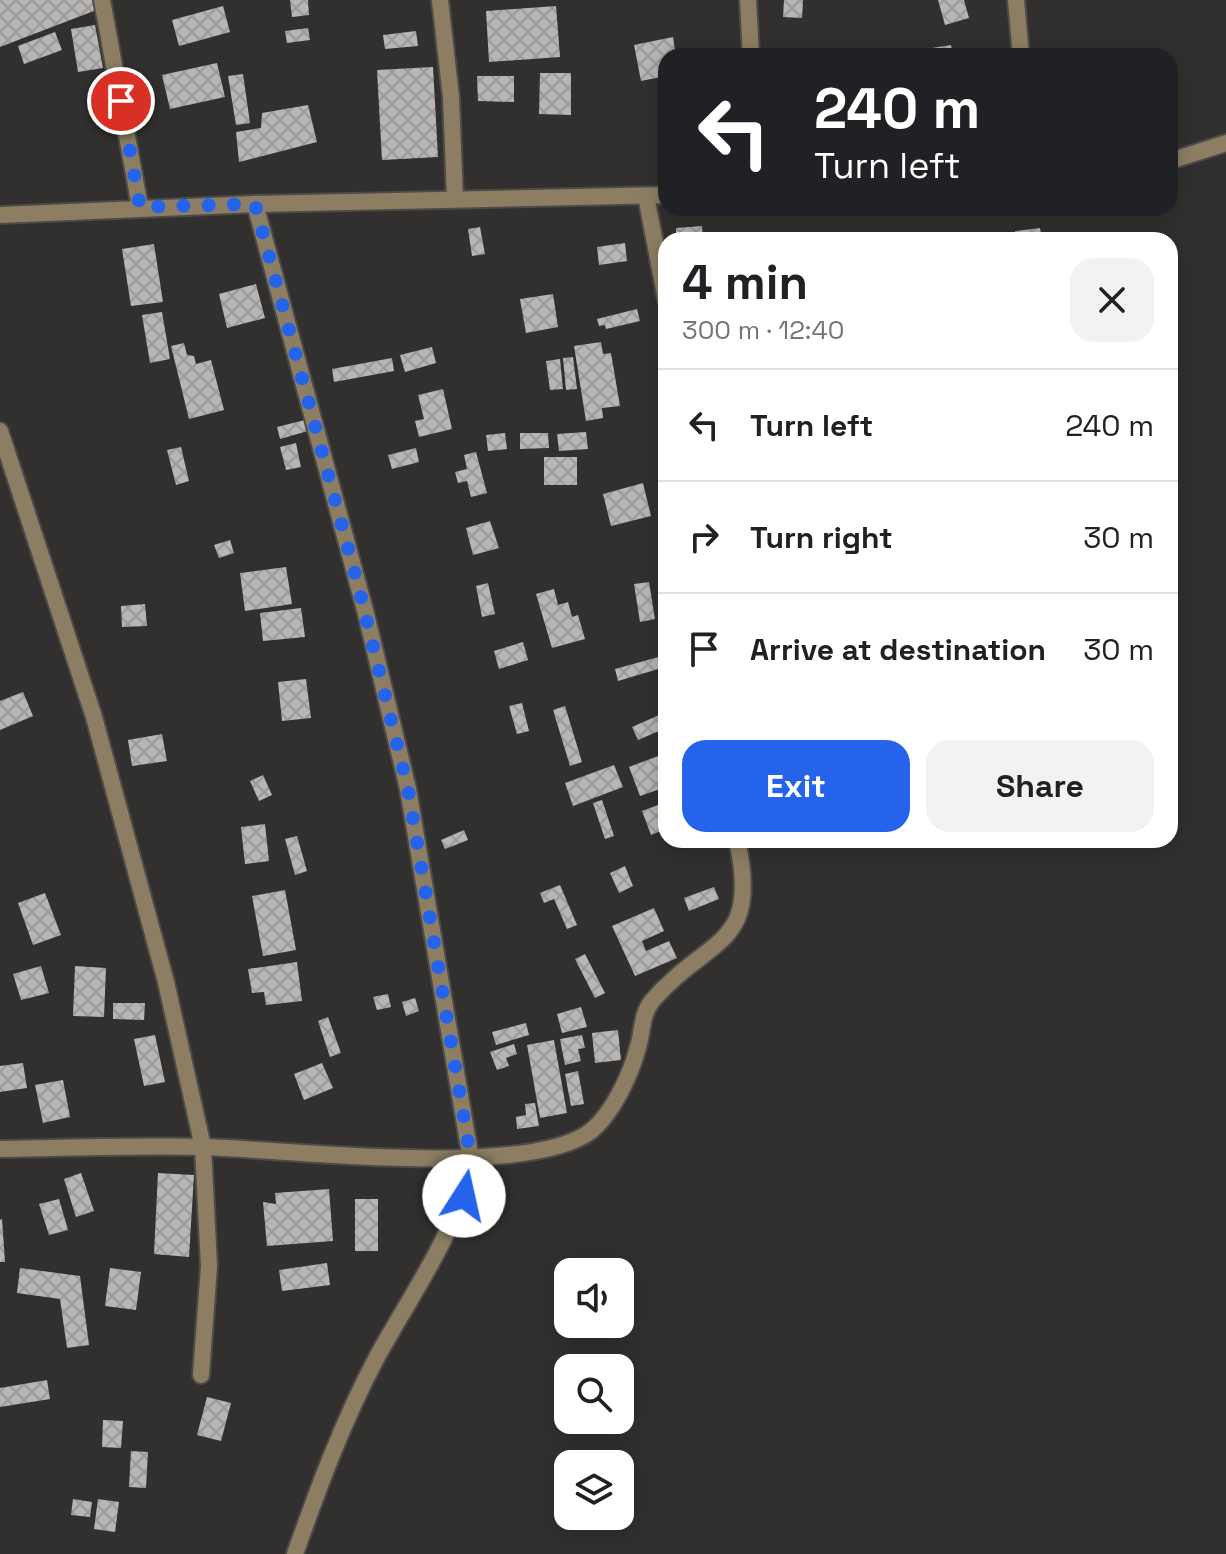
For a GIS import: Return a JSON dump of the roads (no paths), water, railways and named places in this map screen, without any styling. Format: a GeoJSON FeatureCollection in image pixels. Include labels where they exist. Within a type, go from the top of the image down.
{"type":"FeatureCollection","features":[{"type":"Feature","properties":{"kind":"street"},"geometry":{"type":"LineString","coordinates":[[102,0],[140,207]]}},
{"type":"Feature","properties":{"kind":"street"},"geometry":{"type":"LineString","coordinates":[[440,0],[447,50],[455,199]]}},
{"type":"Feature","properties":{"kind":"street"},"geometry":{"type":"LineString","coordinates":[[748,0],[751,48]]}},
{"type":"Feature","properties":{"kind":"street"},"geometry":{"type":"LineString","coordinates":[[1016,0],[1020,48]]}},
{"type":"Feature","properties":{"kind":"street"},"geometry":{"type":"LineString","coordinates":[[1178,158],[1226,143]]}},
{"type":"Feature","properties":{"kind":"street"},"geometry":{"type":"LineString","coordinates":[[0,215],[140,207],[658,195]]}},
{"type":"Feature","properties":{"kind":"street"},"geometry":{"type":"LineString","coordinates":[[646,196],[658,258]]}},
{"type":"Feature","properties":{"kind":"street"},"geometry":{"type":"LineString","coordinates":[[255,204],[354,570],[408,789],[471,1160],[464,1196],[451,1231],[344,1421],[295,1554]]}},
{"type":"Feature","properties":{"kind":"street"},"geometry":{"type":"LineString","coordinates":[[0,431],[94,717],[166,982],[203,1147],[209,1266],[201,1375]]}},
{"type":"Feature","properties":{"kind":"street"},"geometry":{"type":"LineString","coordinates":[[0,1149],[203,1147],[471,1160],[566,1143],[597,1125],[628,1072],[651,1003],[720,943],[742,912],[744,871],[739,848]]}}]}
